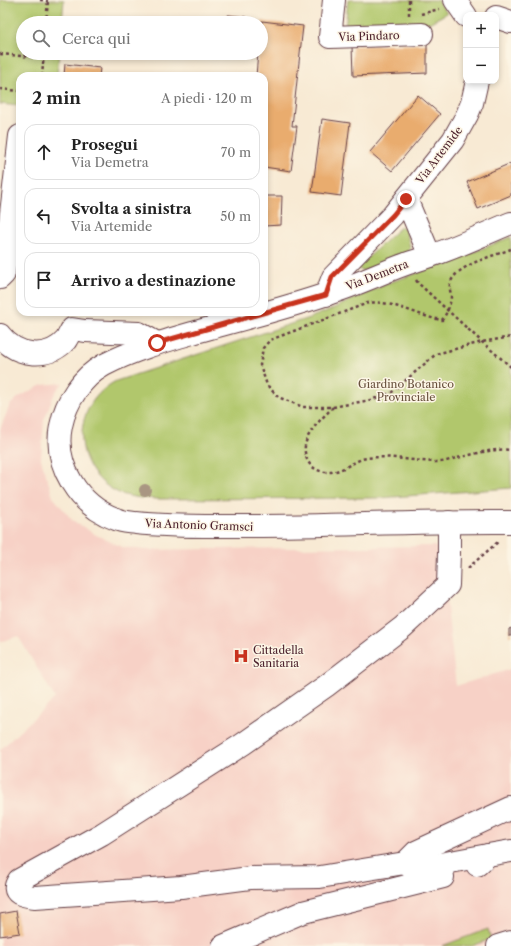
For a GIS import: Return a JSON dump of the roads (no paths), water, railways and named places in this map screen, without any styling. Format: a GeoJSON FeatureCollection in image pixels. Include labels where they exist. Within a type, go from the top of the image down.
{"type":"FeatureCollection","features":[{"type":"Feature","properties":{"kind":"street","name":"Via Pindaro"},"geometry":{"type":"LineString","coordinates":[[334,0],[330,37],[415,25]]}},
{"type":"Feature","properties":{"kind":"street"},"geometry":{"type":"LineString","coordinates":[[455,0],[463,12]]}},
{"type":"Feature","properties":{"kind":"street"},"geometry":{"type":"LineString","coordinates":[[499,18],[511,22]]}},
{"type":"Feature","properties":{"kind":"street","name":"Via Artemide"},"geometry":{"type":"LineString","coordinates":[[326,295],[332,277],[393,215],[461,128],[472,102],[476,84]]}},
{"type":"Feature","properties":{"kind":"street"},"geometry":{"type":"LineString","coordinates":[[2,276],[16,167]]}},
{"type":"Feature","properties":{"kind":"street"},"geometry":{"type":"LineString","coordinates":[[406,199],[430,256]]}},
{"type":"Feature","properties":{"kind":"street","name":"Via Demetra"},"geometry":{"type":"LineString","coordinates":[[268,311],[326,295],[430,256],[511,223]]}},
{"type":"Feature","properties":{"kind":"street","name":"Via Demetra"},"geometry":{"type":"LineString","coordinates":[[157,343],[252,316]]}},
{"type":"Feature","properties":{"kind":"street"},"geometry":{"type":"LineString","coordinates":[[0,335],[7,343],[19,350],[31,354],[48,351],[58,346],[66,339],[72,328],[85,331],[139,333],[157,343]]}},
{"type":"Feature","properties":{"kind":"street","name":"Via Antonio Gramsci"},"geometry":{"type":"LineString","coordinates":[[157,343],[104,365],[90,374],[80,385],[65,411],[60,439],[61,451],[68,477],[86,501],[101,512],[118,520],[156,525],[261,526],[449,522],[506,531]]}},
{"type":"Feature","properties":{"kind":"street"},"geometry":{"type":"LineString","coordinates":[[8,892],[19,880],[102,834],[243,744],[319,691],[403,627],[448,585],[450,553],[449,522]]}},
{"type":"Feature","properties":{"kind":"street"},"geometry":{"type":"LineString","coordinates":[[8,892],[23,896],[35,897],[180,887],[250,878],[320,877],[405,863],[416,852],[511,808]]}},
{"type":"Feature","properties":{"kind":"street"},"geometry":{"type":"LineString","coordinates":[[405,863],[413,869],[511,851]]}},
{"type":"Feature","properties":{"kind":"street"},"geometry":{"type":"LineString","coordinates":[[223,946],[303,912],[464,872],[478,864],[488,855]]}},
{"type":"Feature","properties":{"kind":"street"},"geometry":{"type":"LineString","coordinates":[[498,946],[511,942]]}},
{"type":"Feature","properties":{"kind":"place","name":"Cittadella Sanitaria"},"geometry":{"type":"Point","coordinates":[241,656]}},
{"type":"Feature","properties":{"kind":"park label","name":"Giardino Botanico Provinciale"},"geometry":{"type":"Point","coordinates":[406,390]}}]}
